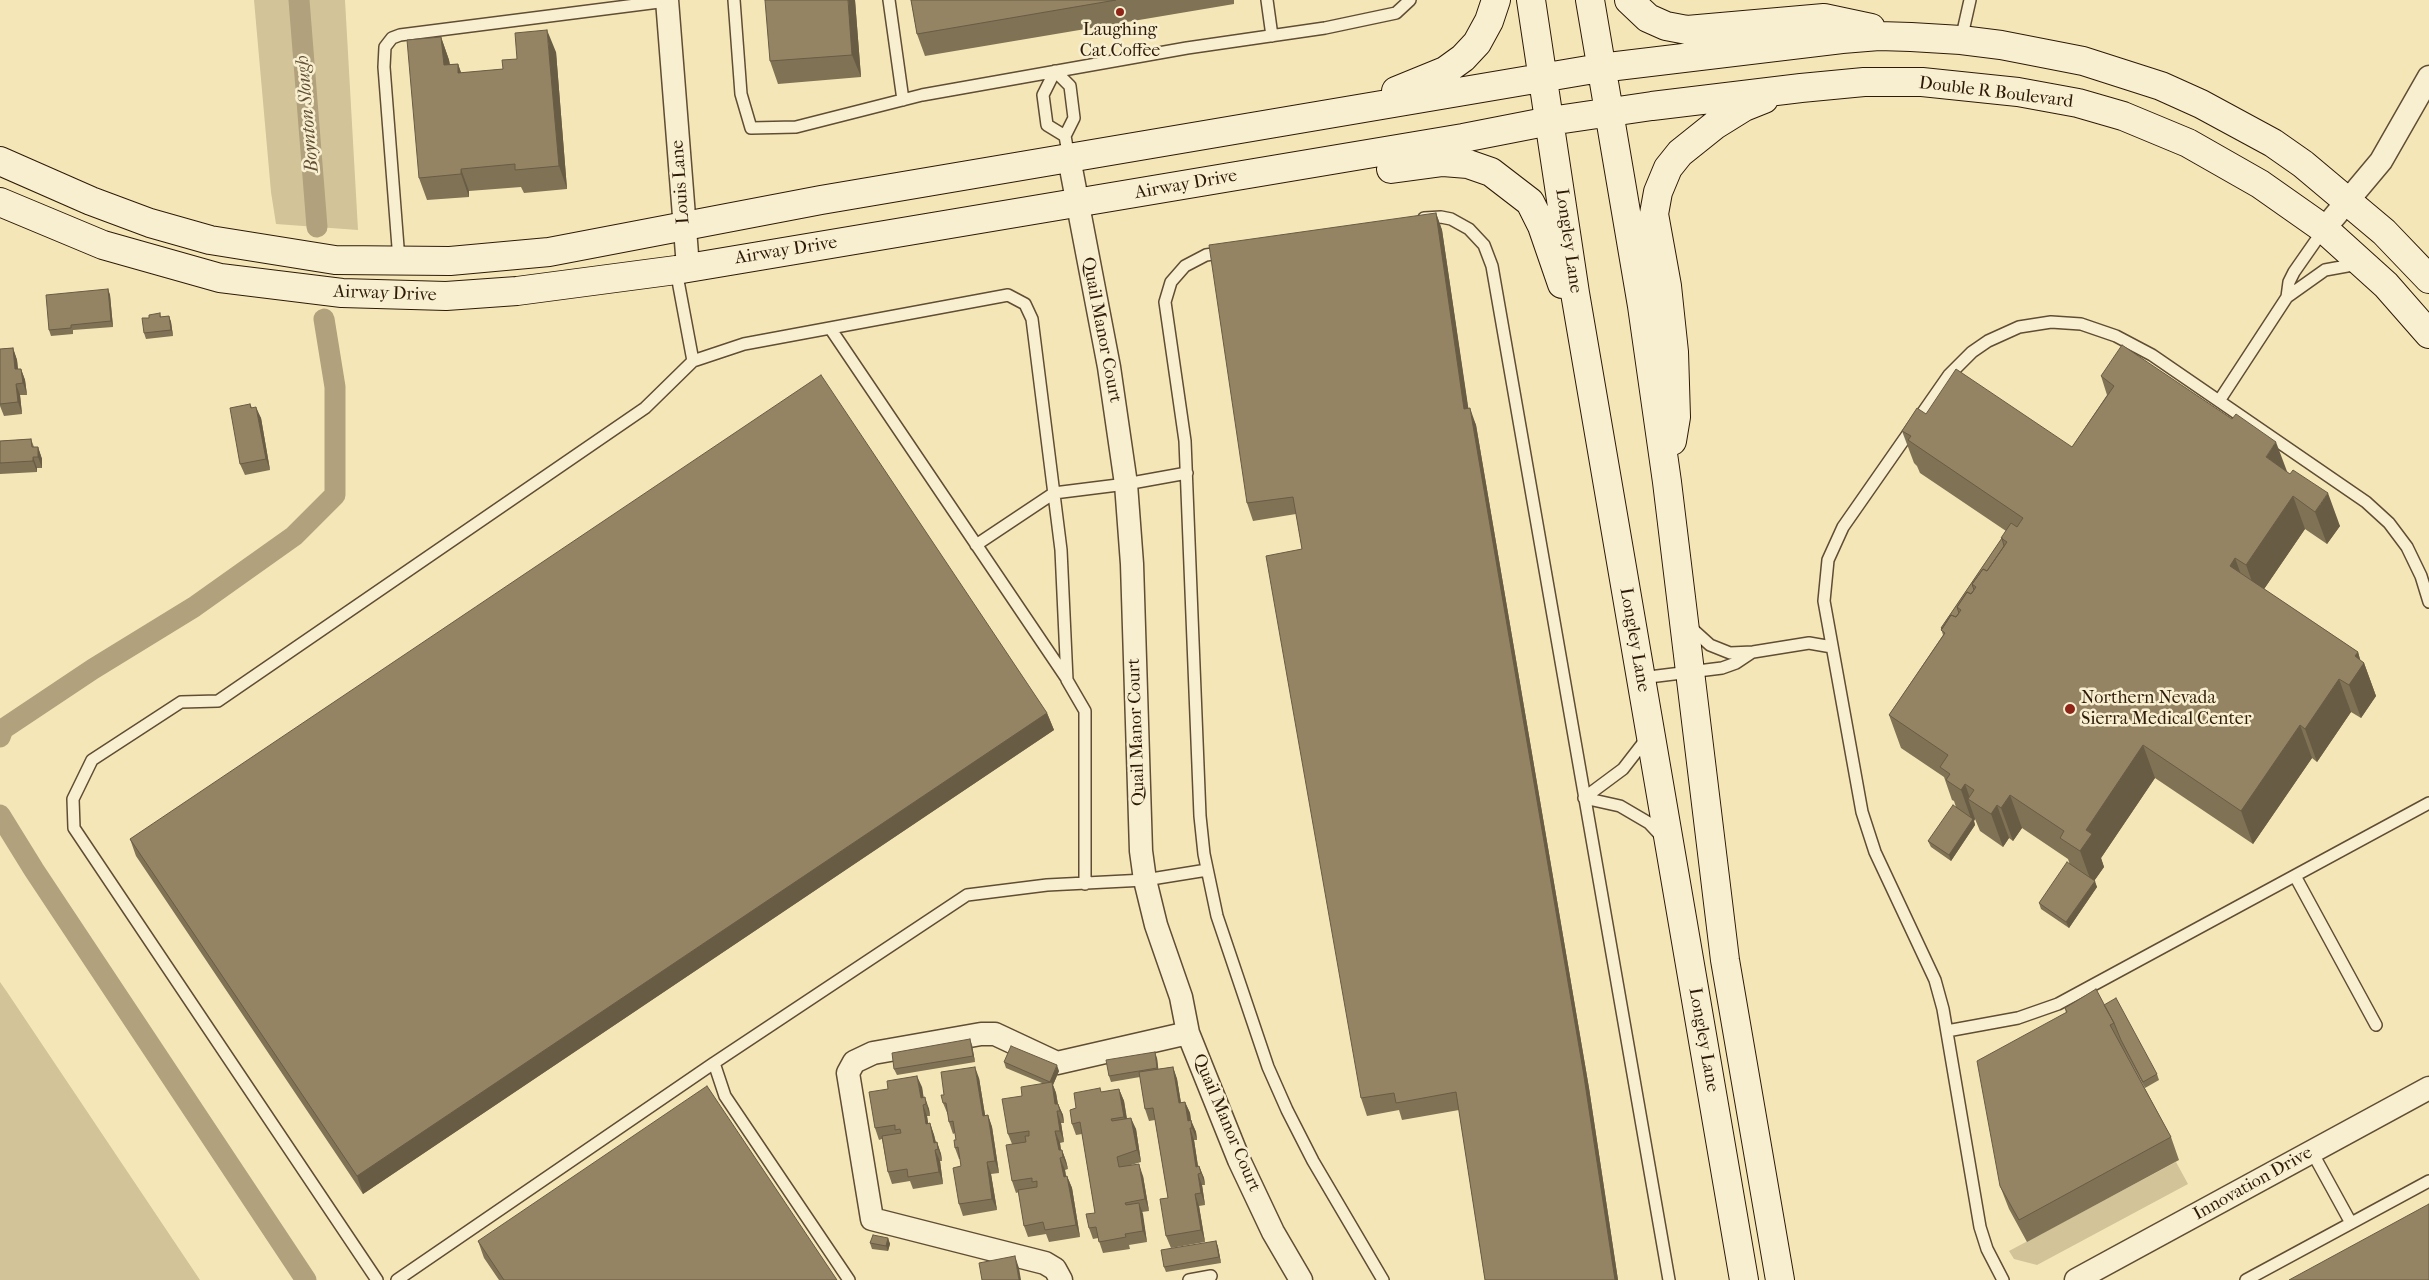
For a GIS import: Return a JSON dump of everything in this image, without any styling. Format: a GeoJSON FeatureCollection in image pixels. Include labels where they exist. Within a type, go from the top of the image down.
{"type":"FeatureCollection","features":[{"type":"Feature","properties":{"kind":"main road"},"geometry":{"type":"LineString","coordinates":[[1315,116],[1412,86],[1445,71],[1463,58],[1477,43],[1489,21],[1496,0]]}},
{"type":"Feature","properties":{"kind":"main road","name":"Longley Lane"},"geometry":{"type":"LineString","coordinates":[[1531,0],[1576,293],[1744,1280]]}},
{"type":"Feature","properties":{"kind":"main road","name":"Longley Lane"},"geometry":{"type":"LineString","coordinates":[[1590,0],[1600,68],[1642,306],[1667,482],[1725,960],[1780,1280]]}},
{"type":"Feature","properties":{"kind":"main road"},"geometry":{"type":"LineString","coordinates":[[1628,0],[1648,18],[1666,26],[1687,30],[1824,18],[1911,37]]}},
{"type":"Feature","properties":{"kind":"main road"},"geometry":{"type":"LineString","coordinates":[[1600,68],[1878,36],[1961,40],[2044,52],[2083,61],[2161,86],[2201,104],[2273,143],[2304,164],[2348,200],[2384,232],[2429,279]]}},
{"type":"Feature","properties":{"kind":"main road","name":"Airway Drive"},"geometry":{"type":"LineString","coordinates":[[0,162],[91,201],[150,223],[210,240],[335,260],[450,261],[549,252],[822,200],[1067,147],[1315,116],[1600,68]]}},
{"type":"Feature","properties":{"kind":"main road","name":"Double R Boulevard"},"geometry":{"type":"LineString","coordinates":[[1579,117],[1801,88],[1864,82],[1922,82],[2018,92],[2078,103],[2123,116],[2188,143],[2260,184],[2324,229],[2364,264],[2429,334]]}},
{"type":"Feature","properties":{"kind":"main road"},"geometry":{"type":"LineString","coordinates":[[1667,482],[1676,417],[1674,352],[1666,286],[1654,214],[1658,192],[1668,168],[1680,153],[1715,125],[1762,99],[1801,88]]}},
{"type":"Feature","properties":{"kind":"main road","name":"Airway Drive"},"geometry":{"type":"LineString","coordinates":[[1,204],[103,245],[220,278],[285,288],[342,293],[446,296],[526,290],[682,268],[1579,117]]}},
{"type":"Feature","properties":{"kind":"main road"},"geometry":{"type":"LineString","coordinates":[[1177,186],[1198,192],[1246,194],[1417,164],[1443,162],[1468,164],[1491,172],[1530,202],[1542,226],[1590,368]]}},
{"type":"Feature","properties":{"kind":"main road"},"geometry":{"type":"LineString","coordinates":[[1,204],[19,194],[32,196],[84,218],[146,239],[210,240]]}},
{"type":"Feature","properties":{"kind":"street","name":"Louis Lane"},"geometry":{"type":"LineString","coordinates":[[667,1],[684,226],[682,268]]}},
{"type":"Feature","properties":{"kind":"street"},"geometry":{"type":"LineString","coordinates":[[2324,229],[2381,161],[2429,77]]}},
{"type":"Feature","properties":{"kind":"street","name":"Quail Manor Court"},"geometry":{"type":"LineString","coordinates":[[1067,147],[1076,203],[1109,367],[1126,484],[1132,564],[1141,851],[1145,880],[1156,926],[1181,997],[1188,1033],[1239,1160],[1273,1232],[1301,1280]]}},
{"type":"Feature","properties":{"kind":"street"},"geometry":{"type":"LineString","coordinates":[[1061,1280],[1055,1270],[1045,1263],[872,1219],[848,1073],[854,1062],[873,1052],[981,1034],[995,1034],[1057,1063],[1188,1033]]}},
{"type":"Feature","properties":{"kind":"street","name":"Innovation Drive"},"geometry":{"type":"LineString","coordinates":[[2076,1280],[2429,1088]]}},
{"type":"Feature","properties":{"kind":"lane"},"geometry":{"type":"LineString","coordinates":[[734,0],[741,94],[751,128],[796,127],[903,100],[1055,71],[1325,28],[1396,12],[1410,0]]}},
{"type":"Feature","properties":{"kind":"lane"},"geometry":{"type":"LineString","coordinates":[[889,0],[903,100]]}},
{"type":"Feature","properties":{"kind":"lane"},"geometry":{"type":"LineString","coordinates":[[1267,0],[1272,36]]}},
{"type":"Feature","properties":{"kind":"lane"},"geometry":{"type":"LineString","coordinates":[[1961,40],[1970,0]]}},
{"type":"Feature","properties":{"kind":"lane"},"geometry":{"type":"LineString","coordinates":[[399,262],[384,67],[384,47],[392,38],[400,35],[667,1]]}},
{"type":"Feature","properties":{"kind":"lane"},"geometry":{"type":"LineString","coordinates":[[1055,71],[1070,86],[1074,118],[1067,147]]}},
{"type":"Feature","properties":{"kind":"lane"},"geometry":{"type":"LineString","coordinates":[[1055,71],[1043,95],[1047,125],[1067,147]]}},
{"type":"Feature","properties":{"kind":"lane"},"geometry":{"type":"LineString","coordinates":[[1411,220],[1441,217],[1461,223],[1478,236],[1489,255],[1668,1280]]}},
{"type":"Feature","properties":{"kind":"lane"},"geometry":{"type":"LineString","coordinates":[[2287,297],[2289,282],[2294,272],[2324,229]]}},
{"type":"Feature","properties":{"kind":"lane"},"geometry":{"type":"LineString","coordinates":[[1235,250],[1194,260],[1176,274],[1167,292],[1165,312],[1183,420],[1187,473],[1200,816],[1207,870],[1217,916],[1268,1067],[1279,1093],[1313,1161],[1383,1280]]}},
{"type":"Feature","properties":{"kind":"lane"},"geometry":{"type":"LineString","coordinates":[[2219,401],[2287,297],[2315,275],[2325,270],[2350,264],[2364,264]]}},
{"type":"Feature","properties":{"kind":"lane"},"geometry":{"type":"LineString","coordinates":[[682,268],[693,360]]}},
{"type":"Feature","properties":{"kind":"lane"},"geometry":{"type":"LineString","coordinates":[[377,1280],[74,828],[72,799],[92,760],[181,702],[218,701],[645,408],[693,360],[744,344],[1008,295],[1025,304],[1032,319],[1061,550],[1067,680]]}},
{"type":"Feature","properties":{"kind":"lane"},"geometry":{"type":"LineString","coordinates":[[2003,1280],[1987,1249],[1980,1227],[1940,996],[1929,964],[1875,852],[1864,824],[1824,601],[1828,560],[1837,537],[1949,375],[1972,352],[2005,332],[2038,323],[2064,322],[2081,324],[2134,344],[2378,512],[2407,547],[2421,576],[2429,602]]}},
{"type":"Feature","properties":{"kind":"lane"},"geometry":{"type":"LineString","coordinates":[[830,328],[1067,680],[1085,711],[1085,884]]}},
{"type":"Feature","properties":{"kind":"lane"},"geometry":{"type":"LineString","coordinates":[[976,546],[1054,494],[1187,473]]}},
{"type":"Feature","properties":{"kind":"lane"},"geometry":{"type":"LineString","coordinates":[[1684,620],[1702,639],[1716,648],[1730,653],[1753,652],[1809,643],[1832,648]]}},
{"type":"Feature","properties":{"kind":"lane"},"geometry":{"type":"LineString","coordinates":[[1641,678],[1729,665],[1753,652]]}},
{"type":"Feature","properties":{"kind":"lane"},"geometry":{"type":"LineString","coordinates":[[1584,798],[1605,785],[1623,769],[1650,732]]}},
{"type":"Feature","properties":{"kind":"lane"},"geometry":{"type":"LineString","coordinates":[[1584,798],[1610,802],[1636,814],[1660,834],[1670,846]]}},
{"type":"Feature","properties":{"kind":"lane"},"geometry":{"type":"LineString","coordinates":[[1947,1031],[2018,1018],[2058,1004],[2429,803]]}},
{"type":"Feature","properties":{"kind":"lane"},"geometry":{"type":"LineString","coordinates":[[397,1280],[714,1063],[967,895],[1047,885],[1145,880],[1207,870]]}},
{"type":"Feature","properties":{"kind":"lane"},"geometry":{"type":"LineString","coordinates":[[2295,876],[2376,1025]]}},
{"type":"Feature","properties":{"kind":"lane"},"geometry":{"type":"LineString","coordinates":[[714,1063],[725,1096],[848,1280]]}},
{"type":"Feature","properties":{"kind":"lane"},"geometry":{"type":"LineString","coordinates":[[2312,1152],[2351,1223]]}},
{"type":"Feature","properties":{"kind":"lane"},"geometry":{"type":"LineString","coordinates":[[2246,1280],[2429,1181]]}},
{"type":"Feature","properties":{"kind":"lane"},"geometry":{"type":"LineString","coordinates":[[1189,1280],[1211,1276]]}},
{"type":"Feature","properties":{"kind":"shaded area"},"geometry":{"type":"Polygon","coordinates":[[[254,0],[345,0],[358,230],[276,224],[271,192],[254,0]]]}},
{"type":"Feature","properties":{"kind":"shaded area"},"geometry":{"type":"Polygon","coordinates":[[[0,982],[7,992],[200,1280],[0,1280],[0,982]]]}},
{"type":"Feature","properties":{"kind":"shaded area"},"geometry":{"type":"Polygon","coordinates":[[[2176,1162],[2188,1184],[2037,1265],[2014,1259],[2009,1251],[2176,1162]]]}},
{"type":"Feature","properties":{"kind":"building"},"geometry":{"type":"Polygon","coordinates":[[[765,0],[848,0],[852,55],[770,61],[765,0]]]}},
{"type":"Feature","properties":{"kind":"building"},"geometry":{"type":"Polygon","coordinates":[[[911,0],[1116,0],[917,34],[911,0]]]}},
{"type":"Feature","properties":{"kind":"building"},"geometry":{"type":"Polygon","coordinates":[[[547,30],[559,166],[515,170],[515,164],[461,169],[461,174],[419,178],[407,40],[441,37],[444,65],[458,64],[458,73],[503,69],[502,60],[517,59],[515,33],[547,30]]]}},
{"type":"Feature","properties":{"kind":"building"},"geometry":{"type":"Polygon","coordinates":[[[1436,213],[1464,409],[1470,408],[1583,1070],[1615,1280],[1485,1280],[1456,1092],[1396,1103],[1394,1093],[1361,1098],[1266,556],[1302,549],[1293,497],[1247,503],[1209,245],[1436,213]]]}},
{"type":"Feature","properties":{"kind":"building"},"geometry":{"type":"Polygon","coordinates":[[[108,289],[111,321],[71,325],[71,328],[49,330],[46,295],[108,289]]]}},
{"type":"Feature","properties":{"kind":"building"},"geometry":{"type":"Polygon","coordinates":[[[160,313],[160,317],[169,316],[171,330],[144,333],[142,318],[149,318],[149,315],[160,313]]]}},
{"type":"Feature","properties":{"kind":"building"},"geometry":{"type":"Polygon","coordinates":[[[2122,345],[2232,419],[2236,414],[2276,442],[2266,457],[2290,474],[2293,470],[2328,493],[2315,512],[2293,496],[2246,565],[2235,558],[2230,566],[2358,652],[2355,656],[2364,663],[2349,685],[2339,679],[2305,729],[2300,725],[2241,811],[2143,745],[2086,830],[2092,834],[2080,851],[2060,838],[2064,831],[2010,795],[2001,808],[1997,805],[1991,814],[1968,799],[1974,790],[1965,784],[1961,790],[1946,780],[1950,774],[1940,767],[1948,755],[1889,715],[1945,633],[1941,630],[1951,615],[1956,617],[1961,610],[1957,607],[1967,592],[1971,594],[1976,587],[1972,584],[1983,569],[1987,571],[2007,542],[2001,538],[2011,523],[2017,527],[2023,518],[1908,440],[1911,436],[1902,431],[1917,408],[1926,414],[1956,369],[2072,447],[2114,386],[2101,376],[2122,345]]]}},
{"type":"Feature","properties":{"kind":"building"},"geometry":{"type":"Polygon","coordinates":[[[13,348],[15,369],[21,369],[23,383],[16,384],[18,402],[0,404],[0,349],[13,348]]]}},
{"type":"Feature","properties":{"kind":"building"},"geometry":{"type":"Polygon","coordinates":[[[821,375],[1047,713],[357,1176],[130,839],[821,375]]]}},
{"type":"Feature","properties":{"kind":"building"},"geometry":{"type":"Polygon","coordinates":[[[250,404],[251,408],[256,407],[266,459],[240,464],[230,408],[250,404]]]}},
{"type":"Feature","properties":{"kind":"building"},"geometry":{"type":"Polygon","coordinates":[[[31,439],[32,447],[38,447],[38,457],[33,457],[33,461],[0,463],[0,441],[31,439]]]}},
{"type":"Feature","properties":{"kind":"building"},"geometry":{"type":"Polygon","coordinates":[[[2002,538],[2004,546],[1987,571],[1983,569],[1972,584],[1974,590],[1971,594],[1967,592],[1957,607],[1959,613],[1956,617],[1951,615],[1942,629],[1941,628],[2002,538]]]}},
{"type":"Feature","properties":{"kind":"building"},"geometry":{"type":"Polygon","coordinates":[[[1953,805],[1973,819],[1949,855],[1928,841],[1953,805]]]}},
{"type":"Feature","properties":{"kind":"building"},"geometry":{"type":"Polygon","coordinates":[[[2067,862],[2095,881],[2066,922],[2039,903],[2067,862]]]}},
{"type":"Feature","properties":{"kind":"building"},"geometry":{"type":"Polygon","coordinates":[[[2096,989],[2114,1023],[2110,1025],[2171,1137],[2019,1220],[2000,1186],[1977,1061],[2067,1012],[2065,1008],[2096,989]]]}},
{"type":"Feature","properties":{"kind":"building"},"geometry":{"type":"Polygon","coordinates":[[[2116,998],[2157,1074],[2143,1082],[2104,1005],[2116,998]]]}},
{"type":"Feature","properties":{"kind":"building"},"geometry":{"type":"Polygon","coordinates":[[[970,1039],[973,1056],[894,1069],[892,1053],[970,1039]]]}},
{"type":"Feature","properties":{"kind":"building"},"geometry":{"type":"Polygon","coordinates":[[[1011,1046],[1057,1065],[1050,1082],[1004,1062],[1011,1046]]]}},
{"type":"Feature","properties":{"kind":"building"},"geometry":{"type":"Polygon","coordinates":[[[1155,1052],[1157,1068],[1109,1076],[1106,1060],[1155,1052]]]}},
{"type":"Feature","properties":{"kind":"building"},"geometry":{"type":"Polygon","coordinates":[[[975,1067],[983,1116],[988,1115],[995,1161],[987,1162],[992,1199],[959,1204],[953,1168],[961,1166],[958,1147],[955,1148],[954,1140],[956,1140],[953,1121],[949,1122],[946,1103],[943,1103],[941,1095],[944,1095],[941,1072],[975,1067]]]}},
{"type":"Feature","properties":{"kind":"building"},"geometry":{"type":"Polygon","coordinates":[[[1173,1067],[1179,1103],[1185,1102],[1188,1121],[1191,1120],[1192,1128],[1190,1128],[1196,1167],[1199,1166],[1201,1173],[1198,1174],[1201,1193],[1195,1194],[1201,1230],[1166,1236],[1160,1199],[1168,1198],[1153,1108],[1145,1109],[1139,1072],[1173,1067]]]}},
{"type":"Feature","properties":{"kind":"building"},"geometry":{"type":"Polygon","coordinates":[[[917,1076],[921,1098],[925,1097],[926,1104],[923,1105],[926,1124],[930,1123],[934,1143],[937,1142],[938,1149],[935,1150],[939,1172],[908,1177],[907,1169],[888,1172],[882,1136],[901,1133],[900,1129],[895,1130],[895,1125],[875,1128],[869,1092],[888,1089],[887,1081],[917,1076]]]}},
{"type":"Feature","properties":{"kind":"building"},"geometry":{"type":"Polygon","coordinates":[[[1052,1082],[1055,1104],[1058,1104],[1060,1111],[1057,1111],[1060,1131],[1055,1131],[1059,1150],[1062,1150],[1063,1157],[1060,1158],[1064,1177],[1067,1176],[1076,1225],[1045,1230],[1043,1222],[1024,1226],[1018,1190],[1037,1187],[1037,1181],[1032,1182],[1032,1178],[1012,1181],[1006,1145],[1026,1142],[1025,1136],[1029,1136],[1029,1131],[1008,1134],[1002,1099],[1022,1096],[1021,1087],[1052,1082]]]}},
{"type":"Feature","properties":{"kind":"building"},"geometry":{"type":"Polygon","coordinates":[[[707,1086],[837,1280],[504,1280],[478,1241],[707,1086]]]}},
{"type":"Feature","properties":{"kind":"building"},"geometry":{"type":"Polygon","coordinates":[[[1100,1088],[1101,1092],[1119,1089],[1124,1117],[1111,1119],[1112,1121],[1131,1118],[1137,1150],[1117,1157],[1119,1167],[1139,1164],[1145,1199],[1125,1203],[1126,1205],[1139,1203],[1143,1231],[1125,1234],[1126,1237],[1099,1242],[1096,1227],[1089,1228],[1086,1214],[1095,1213],[1080,1122],[1072,1124],[1070,1110],[1076,1108],[1074,1093],[1100,1088]]]}},
{"type":"Feature","properties":{"kind":"building"},"geometry":{"type":"Polygon","coordinates":[[[2429,1204],[2429,1280],[2289,1280],[2429,1204]]]}},
{"type":"Feature","properties":{"kind":"building"},"geometry":{"type":"Polygon","coordinates":[[[873,1235],[888,1238],[886,1246],[870,1243],[873,1235]]]}},
{"type":"Feature","properties":{"kind":"building"},"geometry":{"type":"Polygon","coordinates":[[[1216,1241],[1219,1257],[1164,1267],[1161,1250],[1216,1241]]]}},
{"type":"Feature","properties":{"kind":"building"},"geometry":{"type":"Polygon","coordinates":[[[1015,1256],[1019,1280],[982,1280],[979,1263],[1015,1256]]]}},
{"type":"Feature","properties":{"kind":"waterway","name":"Boynton Slough"},"geometry":{"type":"LineString","coordinates":[[299,0],[317,227]]}},
{"type":"Feature","properties":{"kind":"waterway"},"geometry":{"type":"LineString","coordinates":[[0,737],[3,729],[93,669],[194,607],[294,536],[335,495],[335,387],[324,319]]}},
{"type":"Feature","properties":{"kind":"waterway"},"geometry":{"type":"LineString","coordinates":[[0,815],[34,870],[306,1280]]}},
{"type":"Feature","properties":{"kind":"place","name":"Laughing Cat Coffee"},"geometry":{"type":"Point","coordinates":[1120,12]}},
{"type":"Feature","properties":{"kind":"place","name":"Northern Nevada Sierra Medical Center"},"geometry":{"type":"Point","coordinates":[2070,709]}}]}
